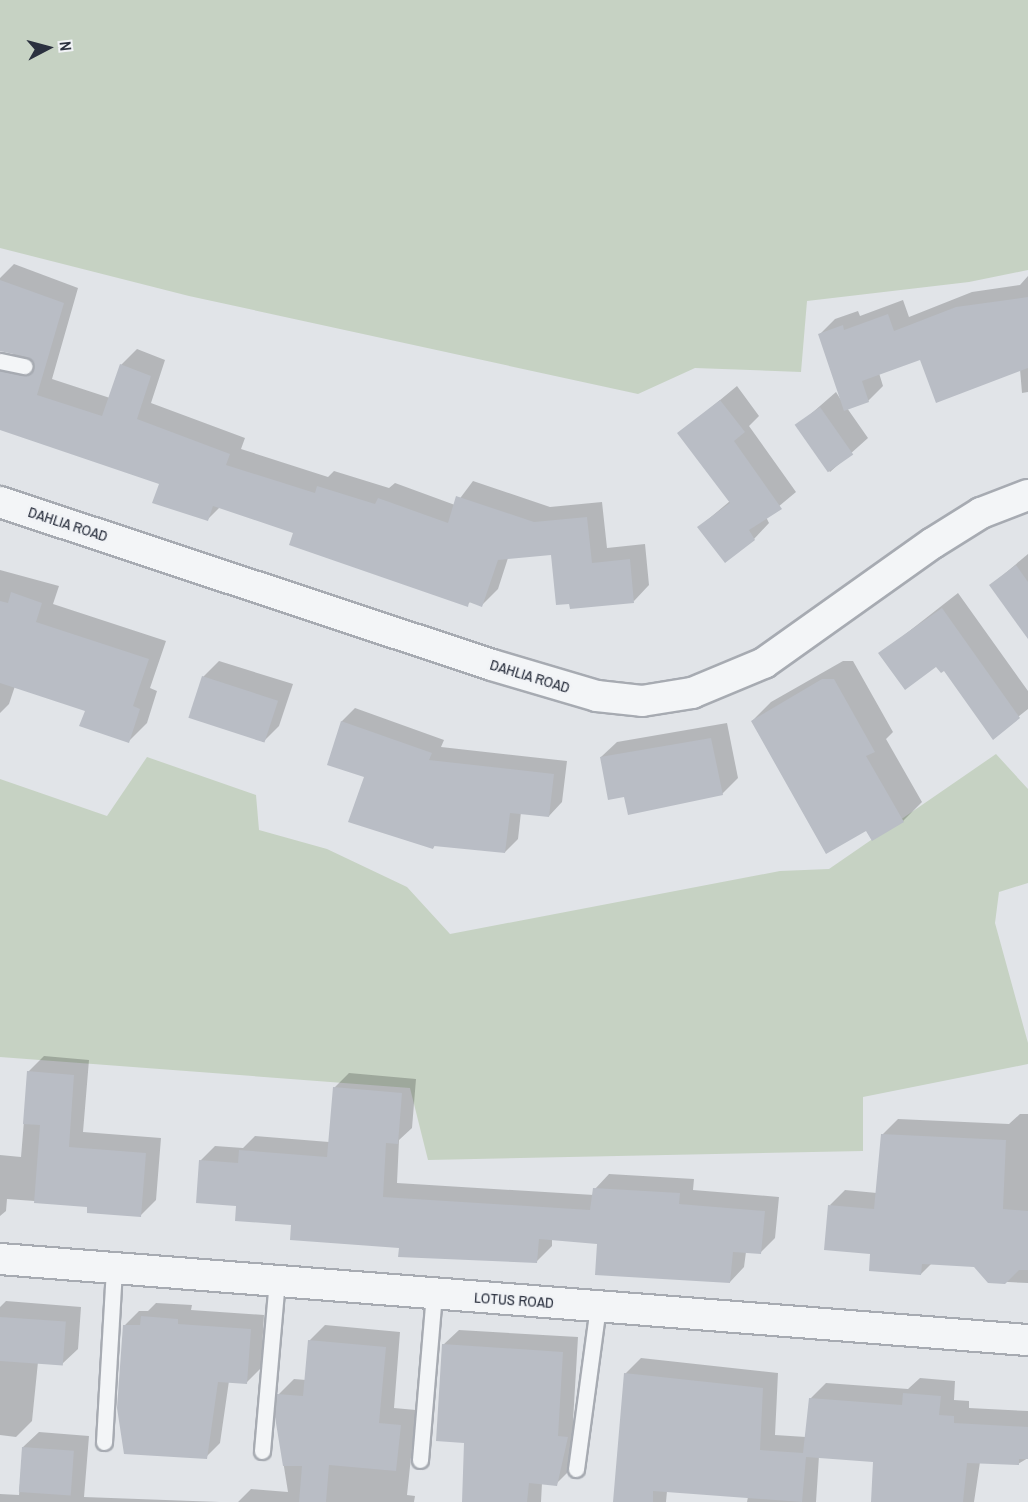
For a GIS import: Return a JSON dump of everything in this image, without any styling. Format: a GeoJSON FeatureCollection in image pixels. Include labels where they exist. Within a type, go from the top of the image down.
{"type":"FeatureCollection","features":[{"type":"Feature","properties":{"kind":"street","name":"DAHLIA ROAD"},"geometry":{"type":"LineString","coordinates":[[0,502],[492,665],[597,696],[642,700],[692,693],[764,663],[943,537],[981,513],[1028,495]]}},
{"type":"Feature","properties":{"kind":"street","name":"LOTUS ROAD"},"geometry":{"type":"LineString","coordinates":[[0,1259],[1028,1340]]}},
{"type":"Feature","properties":{"kind":"lane"},"geometry":{"type":"LineString","coordinates":[[0,361],[24,366]]}},
{"type":"Feature","properties":{"kind":"lane"},"geometry":{"type":"LineString","coordinates":[[104,1442],[114,1269]]}},
{"type":"Feature","properties":{"kind":"lane"},"geometry":{"type":"LineString","coordinates":[[262,1451],[277,1281]]}},
{"type":"Feature","properties":{"kind":"lane"},"geometry":{"type":"LineString","coordinates":[[420,1460],[434,1294]]}},
{"type":"Feature","properties":{"kind":"lane"},"geometry":{"type":"LineString","coordinates":[[576,1469],[598,1306]]}},
{"type":"Feature","properties":{"kind":"green space"},"geometry":{"type":"Polygon","coordinates":[[[0,0],[1028,0],[1028,270],[969,282],[807,301],[801,372],[695,368],[638,394],[189,296],[0,248],[0,0]]]}},
{"type":"Feature","properties":{"kind":"green space"},"geometry":{"type":"Polygon","coordinates":[[[996,754],[1028,789],[1028,883],[999,892],[995,923],[1028,1043],[1028,1064],[863,1097],[863,1151],[428,1160],[410,1088],[0,1057],[0,779],[107,816],[147,757],[256,795],[259,830],[327,849],[407,887],[450,934],[780,871],[829,869],[996,754]]]}},
{"type":"Feature","properties":{"kind":"building"},"geometry":{"type":"Polygon","coordinates":[[[0,280],[64,303],[37,395],[102,416],[120,364],[151,376],[137,419],[230,454],[226,465],[315,493],[317,486],[375,504],[378,498],[448,523],[456,496],[534,522],[587,517],[592,563],[630,559],[634,603],[570,609],[569,604],[556,605],[551,555],[498,560],[482,607],[469,602],[468,607],[289,545],[293,533],[213,506],[208,521],[152,503],[159,484],[0,430],[0,371],[26,375],[34,367],[27,357],[0,351],[0,280]]]}},
{"type":"Feature","properties":{"kind":"building"},"geometry":{"type":"Polygon","coordinates":[[[1028,297],[1028,368],[936,403],[920,360],[862,381],[869,402],[844,411],[818,334],[843,325],[844,330],[888,314],[894,331],[956,307],[1028,297]]]}},
{"type":"Feature","properties":{"kind":"building"},"geometry":{"type":"Polygon","coordinates":[[[720,400],[745,432],[734,441],[782,509],[749,530],[755,540],[725,563],[697,527],[730,503],[677,433],[720,400]]]}},
{"type":"Feature","properties":{"kind":"building"},"geometry":{"type":"Polygon","coordinates":[[[820,407],[853,455],[828,472],[795,425],[820,407]]]}},
{"type":"Feature","properties":{"kind":"building"},"geometry":{"type":"Polygon","coordinates":[[[1016,565],[1028,582],[1028,639],[989,585],[1016,565]]]}},
{"type":"Feature","properties":{"kind":"building"},"geometry":{"type":"Polygon","coordinates":[[[11,592],[42,603],[36,622],[149,659],[133,706],[140,709],[129,743],[79,726],[85,711],[0,683],[0,601],[8,603],[11,592]]]}},
{"type":"Feature","properties":{"kind":"building"},"geometry":{"type":"Polygon","coordinates":[[[942,608],[1020,718],[993,740],[944,671],[941,673],[936,667],[905,690],[878,653],[942,608]]]}},
{"type":"Feature","properties":{"kind":"building"},"geometry":{"type":"Polygon","coordinates":[[[202,676],[278,701],[264,743],[188,718],[202,676]]]}},
{"type":"Feature","properties":{"kind":"building"},"geometry":{"type":"Polygon","coordinates":[[[822,679],[834,679],[875,752],[866,756],[904,822],[872,841],[866,831],[826,854],[751,721],[822,679]]]}},
{"type":"Feature","properties":{"kind":"building"},"geometry":{"type":"Polygon","coordinates":[[[341,721],[432,753],[429,760],[554,774],[549,817],[510,813],[505,853],[434,846],[433,849],[348,822],[364,777],[327,765],[341,721]]]}},
{"type":"Feature","properties":{"kind":"building"},"geometry":{"type":"Polygon","coordinates":[[[711,738],[723,795],[628,815],[624,797],[608,800],[600,757],[711,738]]]}},
{"type":"Feature","properties":{"kind":"building"},"geometry":{"type":"Polygon","coordinates":[[[27,1071],[74,1075],[69,1147],[146,1153],[141,1217],[87,1213],[87,1207],[34,1203],[40,1125],[23,1124],[27,1071]]]}},
{"type":"Feature","properties":{"kind":"building"},"geometry":{"type":"Polygon","coordinates":[[[333,1087],[402,1093],[398,1144],[386,1143],[383,1197],[590,1210],[593,1188],[680,1193],[679,1204],[765,1211],[761,1254],[733,1252],[730,1283],[595,1275],[597,1244],[539,1239],[537,1263],[398,1257],[399,1248],[290,1240],[291,1225],[235,1221],[236,1206],[196,1203],[199,1160],[238,1163],[239,1150],[327,1157],[333,1087]]]}},
{"type":"Feature","properties":{"kind":"building"},"geometry":{"type":"Polygon","coordinates":[[[881,1134],[1006,1140],[1003,1209],[1028,1211],[1028,1270],[1019,1270],[1005,1284],[988,1283],[974,1267],[922,1264],[921,1275],[869,1271],[870,1254],[824,1250],[828,1205],[874,1209],[881,1134]]]}},
{"type":"Feature","properties":{"kind":"building"},"geometry":{"type":"Polygon","coordinates":[[[141,1316],[178,1319],[178,1324],[251,1329],[247,1384],[218,1382],[207,1459],[124,1454],[117,1408],[123,1325],[140,1325],[141,1316]]]}},
{"type":"Feature","properties":{"kind":"building"},"geometry":{"type":"Polygon","coordinates":[[[0,1317],[66,1322],[63,1365],[0,1361],[0,1317]]]}},
{"type":"Feature","properties":{"kind":"building"},"geometry":{"type":"Polygon","coordinates":[[[308,1340],[386,1347],[379,1423],[401,1425],[396,1471],[329,1465],[326,1502],[299,1502],[302,1466],[283,1466],[275,1417],[277,1394],[303,1396],[308,1340]]]}},
{"type":"Feature","properties":{"kind":"building"},"geometry":{"type":"Polygon","coordinates":[[[442,1344],[563,1352],[558,1436],[568,1437],[557,1486],[529,1483],[527,1502],[462,1502],[464,1443],[436,1441],[442,1344]]]}},
{"type":"Feature","properties":{"kind":"building"},"geometry":{"type":"Polygon","coordinates":[[[624,1373],[763,1388],[760,1450],[803,1453],[809,1398],[902,1405],[903,1393],[941,1396],[939,1415],[954,1416],[954,1423],[1028,1427],[1028,1459],[1019,1459],[1019,1465],[967,1463],[963,1502],[871,1502],[873,1462],[806,1457],[802,1502],[653,1491],[653,1502],[613,1502],[624,1373]]]}},
{"type":"Feature","properties":{"kind":"building"},"geometry":{"type":"Polygon","coordinates":[[[22,1447],[74,1451],[71,1496],[19,1492],[22,1447]]]}}]}
